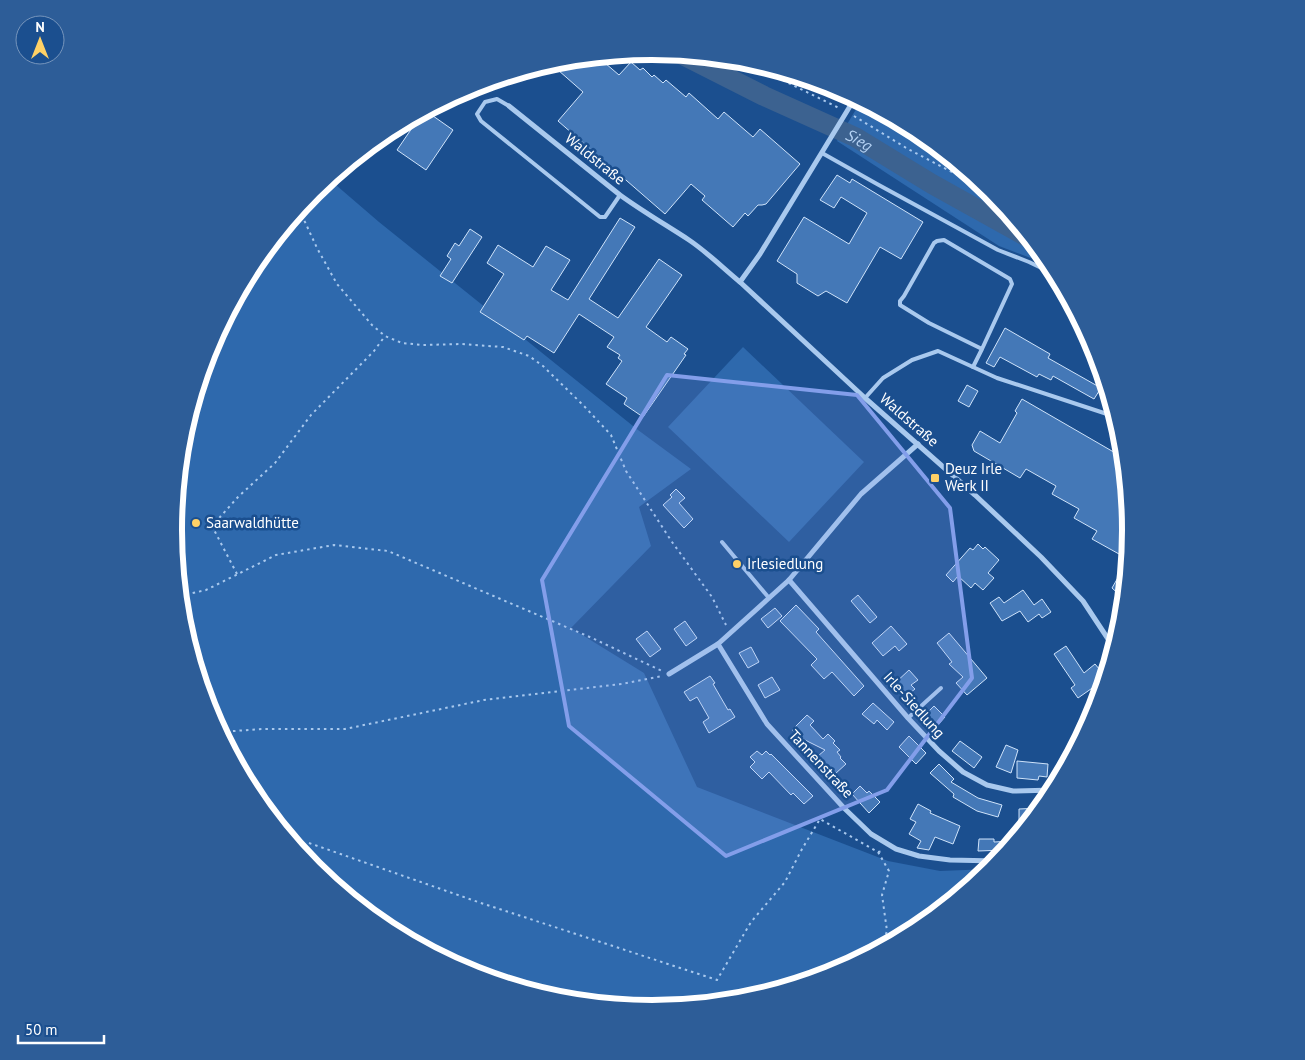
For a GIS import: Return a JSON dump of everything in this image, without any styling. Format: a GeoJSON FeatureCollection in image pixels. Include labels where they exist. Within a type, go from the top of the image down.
{"type":"FeatureCollection","features":[{"type":"Feature","properties":{"kind":"street"},"geometry":{"type":"LineString","coordinates":[[740,282],[760,254],[851,104]]}},
{"type":"Feature","properties":{"kind":"street","name":"Waldstraße"},"geometry":{"type":"LineString","coordinates":[[509,106],[620,195],[691,241],[740,282],[865,398],[975,495],[1040,557],[1083,601],[1109,640]]}},
{"type":"Feature","properties":{"kind":"street"},"geometry":{"type":"LineString","coordinates":[[669,674],[718,644],[789,580],[861,494],[918,444]]}},
{"type":"Feature","properties":{"kind":"street","name":"Irle-Siedlung"},"geometry":{"type":"LineString","coordinates":[[789,580],[908,718],[939,751],[963,772],[987,784],[1013,791],[1043,790]]}},
{"type":"Feature","properties":{"kind":"street","name":"Tannenstraße"},"geometry":{"type":"LineString","coordinates":[[718,644],[767,724],[844,808],[871,834],[896,849],[920,856],[950,860],[986,861]]}},
{"type":"Feature","properties":{"kind":"lane"},"geometry":{"type":"LineString","coordinates":[[509,106],[497,99],[485,102],[477,114],[481,121],[600,217],[605,218],[620,195]]}},
{"type":"Feature","properties":{"kind":"lane"},"geometry":{"type":"LineString","coordinates":[[822,153],[998,250],[1042,267]]}},
{"type":"Feature","properties":{"kind":"lane"},"geometry":{"type":"LineString","coordinates":[[973,367],[982,349],[1012,284],[1010,278],[944,240],[937,241],[900,302],[900,306],[929,323],[982,349]]}},
{"type":"Feature","properties":{"kind":"lane"},"geometry":{"type":"LineString","coordinates":[[865,398],[883,378],[912,360],[938,351],[997,378],[1107,414]]}},
{"type":"Feature","properties":{"kind":"lane"},"geometry":{"type":"LineString","coordinates":[[722,542],[769,598]]}},
{"type":"Feature","properties":{"kind":"lane"},"geometry":{"type":"LineString","coordinates":[[908,718],[941,688]]}},
{"type":"Feature","properties":{"kind":"path"},"geometry":{"type":"LineString","coordinates":[[775,76],[847,112],[908,149],[963,178]]}},
{"type":"Feature","properties":{"kind":"path"},"geometry":{"type":"LineString","coordinates":[[303,216],[337,284],[372,325],[385,336],[402,343],[422,345],[461,344],[503,347],[529,356],[543,366],[584,406],[611,435],[626,471],[672,542],[712,597],[730,634]]}},
{"type":"Feature","properties":{"kind":"path"},"geometry":{"type":"LineString","coordinates":[[238,574],[212,526],[238,498],[276,463],[311,415],[374,351],[385,336]]}},
{"type":"Feature","properties":{"kind":"path"},"geometry":{"type":"LineString","coordinates":[[188,594],[206,590],[276,554],[334,545],[388,551],[592,638],[669,674]]}},
{"type":"Feature","properties":{"kind":"path"},"geometry":{"type":"LineString","coordinates":[[228,731],[262,729],[345,729],[484,700],[622,684],[655,679],[669,674]]}},
{"type":"Feature","properties":{"kind":"path"},"geometry":{"type":"LineString","coordinates":[[309,843],[478,902],[717,980],[751,922],[785,882],[820,819],[878,852],[889,871],[882,895],[887,931],[885,938]]}},
{"type":"Feature","properties":{"kind":"path"},"geometry":{"type":"LineString","coordinates":[[878,852],[896,849]]}},
{"type":"Feature","properties":{"kind":"highlighted area"},"geometry":{"type":"Polygon","coordinates":[[[667,375],[857,395],[950,508],[972,678],[887,790],[726,856],[569,726],[542,580],[667,375]]]}},
{"type":"Feature","properties":{"kind":"shaded area"},"geometry":{"type":"Polygon","coordinates":[[[857,107],[888,123],[939,157],[985,198],[1006,220],[1037,260],[999,246],[837,141],[857,107]]]}},
{"type":"Feature","properties":{"kind":"shaded area"},"geometry":{"type":"Polygon","coordinates":[[[335,184],[379,222],[638,430],[691,469],[639,507],[651,546],[571,628],[644,673],[697,787],[888,861],[940,871],[977,870],[939,903],[914,921],[860,952],[832,964],[774,984],[714,996],[683,999],[622,999],[591,996],[531,984],[501,975],[445,952],[391,921],[366,903],[320,862],[299,840],[245,765],[218,710],[207,681],[192,622],[187,591],[182,530],[187,469],[192,438],[207,379],[218,350],[245,295],[262,269],[299,220],[335,184]]]}},
{"type":"Feature","properties":{"kind":"shaded area"},"geometry":{"type":"Polygon","coordinates":[[[743,347],[864,462],[789,542],[668,427],[743,347]]]}},
{"type":"Feature","properties":{"kind":"building"},"geometry":{"type":"Polygon","coordinates":[[[631,62],[640,70],[643,68],[652,77],[654,75],[663,83],[666,80],[686,97],[689,93],[718,119],[724,112],[753,137],[760,129],[800,164],[766,204],[758,205],[748,216],[745,213],[733,227],[702,200],[705,196],[691,184],[665,214],[558,121],[583,92],[558,70],[605,63],[619,75],[631,62]]]}},
{"type":"Feature","properties":{"kind":"building"},"geometry":{"type":"Polygon","coordinates":[[[432,115],[453,130],[426,170],[397,150],[414,126],[432,115]]]}},
{"type":"Feature","properties":{"kind":"building"},"geometry":{"type":"Polygon","coordinates":[[[837,175],[850,183],[852,179],[923,222],[901,259],[880,247],[847,303],[826,291],[818,296],[797,283],[797,274],[777,261],[804,217],[849,244],[867,213],[841,197],[834,208],[820,200],[837,175]]]}},
{"type":"Feature","properties":{"kind":"building"},"geometry":{"type":"Polygon","coordinates":[[[620,218],[635,227],[589,299],[618,318],[659,259],[682,275],[646,327],[667,342],[671,337],[688,349],[684,354],[686,355],[643,417],[624,404],[627,398],[606,384],[622,361],[618,358],[620,355],[607,347],[614,337],[579,314],[554,353],[527,336],[524,340],[480,312],[504,274],[487,263],[498,245],[533,267],[546,246],[570,260],[551,290],[568,300],[620,218]]]}},
{"type":"Feature","properties":{"kind":"building"},"geometry":{"type":"Polygon","coordinates":[[[470,229],[482,237],[452,283],[440,276],[451,259],[447,256],[455,243],[459,246],[470,229]]]}},
{"type":"Feature","properties":{"kind":"building"},"geometry":{"type":"Polygon","coordinates":[[[1005,328],[1050,354],[1048,358],[1101,389],[1094,399],[1053,376],[1051,380],[1039,374],[1037,377],[1000,357],[994,367],[986,363],[1005,328]]]}},
{"type":"Feature","properties":{"kind":"building"},"geometry":{"type":"Polygon","coordinates":[[[967,385],[978,391],[969,407],[958,401],[967,385]]]}},
{"type":"Feature","properties":{"kind":"building"},"geometry":{"type":"Polygon","coordinates":[[[1022,399],[1115,453],[1121,499],[1121,555],[1092,539],[1097,531],[1074,518],[1079,509],[1052,494],[1056,486],[1026,469],[1020,478],[974,451],[972,445],[980,431],[1000,443],[1017,413],[1015,411],[1022,399]]]}},
{"type":"Feature","properties":{"kind":"building"},"geometry":{"type":"Polygon","coordinates":[[[676,489],[685,498],[679,503],[693,519],[684,528],[663,505],[672,497],[670,495],[676,489]]]}},
{"type":"Feature","properties":{"kind":"building"},"geometry":{"type":"Polygon","coordinates":[[[978,544],[983,549],[985,547],[999,560],[988,573],[994,578],[983,590],[975,583],[971,588],[958,576],[953,582],[946,575],[970,548],[973,550],[978,544]]]}},
{"type":"Feature","properties":{"kind":"building"},"geometry":{"type":"Polygon","coordinates":[[[1120,575],[1118,593],[1112,588],[1120,575]]]}},
{"type":"Feature","properties":{"kind":"building"},"geometry":{"type":"Polygon","coordinates":[[[1023,590],[1034,605],[1042,599],[1051,612],[1042,618],[1039,614],[1028,622],[1020,611],[1002,621],[990,603],[999,597],[1004,603],[1023,590]]]}},
{"type":"Feature","properties":{"kind":"building"},"geometry":{"type":"Polygon","coordinates":[[[858,595],[877,617],[870,623],[851,601],[858,595]]]}},
{"type":"Feature","properties":{"kind":"building"},"geometry":{"type":"Polygon","coordinates":[[[796,605],[819,629],[816,632],[864,686],[854,696],[832,672],[824,679],[811,665],[817,659],[780,621],[796,605]]]}},
{"type":"Feature","properties":{"kind":"building"},"geometry":{"type":"Polygon","coordinates":[[[775,608],[782,616],[768,628],[761,619],[775,608]]]}},
{"type":"Feature","properties":{"kind":"building"},"geometry":{"type":"Polygon","coordinates":[[[685,621],[697,638],[686,646],[674,629],[685,621]]]}},
{"type":"Feature","properties":{"kind":"building"},"geometry":{"type":"Polygon","coordinates":[[[891,626],[907,644],[899,651],[895,646],[883,656],[872,643],[891,626]]]}},
{"type":"Feature","properties":{"kind":"building"},"geometry":{"type":"Polygon","coordinates":[[[647,631],[661,649],[650,657],[636,639],[647,631]]]}},
{"type":"Feature","properties":{"kind":"building"},"geometry":{"type":"Polygon","coordinates":[[[949,633],[987,678],[967,695],[956,683],[963,677],[949,664],[952,662],[937,643],[949,633]]]}},
{"type":"Feature","properties":{"kind":"building"},"geometry":{"type":"Polygon","coordinates":[[[1066,646],[1084,673],[1095,664],[1100,670],[1101,669],[1096,685],[1078,698],[1071,688],[1075,685],[1054,654],[1066,646]]]}},
{"type":"Feature","properties":{"kind":"building"},"geometry":{"type":"Polygon","coordinates":[[[751,647],[759,662],[748,668],[739,653],[751,647]]]}},
{"type":"Feature","properties":{"kind":"building"},"geometry":{"type":"Polygon","coordinates":[[[909,670],[918,680],[911,685],[915,689],[905,697],[894,684],[909,670]]]}},
{"type":"Feature","properties":{"kind":"building"},"geometry":{"type":"Polygon","coordinates":[[[710,676],[728,710],[730,709],[735,717],[709,733],[703,722],[709,718],[697,697],[690,701],[684,692],[710,676]]]}},
{"type":"Feature","properties":{"kind":"building"},"geometry":{"type":"Polygon","coordinates":[[[772,677],[780,690],[765,698],[758,685],[772,677]]]}},
{"type":"Feature","properties":{"kind":"building"},"geometry":{"type":"Polygon","coordinates":[[[873,703],[894,722],[887,730],[877,720],[874,724],[862,714],[873,703]]]}},
{"type":"Feature","properties":{"kind":"building"},"geometry":{"type":"Polygon","coordinates":[[[934,706],[945,717],[936,727],[924,716],[934,706]]]}},
{"type":"Feature","properties":{"kind":"building"},"geometry":{"type":"Polygon","coordinates":[[[807,715],[814,721],[810,725],[823,739],[828,734],[840,750],[837,752],[846,764],[835,774],[818,756],[825,750],[801,738],[792,730],[807,715]]]}},
{"type":"Feature","properties":{"kind":"building"},"geometry":{"type":"Polygon","coordinates":[[[909,736],[926,753],[916,764],[899,747],[909,736]]]}},
{"type":"Feature","properties":{"kind":"building"},"geometry":{"type":"Polygon","coordinates":[[[960,741],[982,757],[974,768],[952,751],[960,741]]]}},
{"type":"Feature","properties":{"kind":"building"},"geometry":{"type":"Polygon","coordinates":[[[1006,745],[1018,750],[1011,773],[996,767],[1006,745]]]}},
{"type":"Feature","properties":{"kind":"building"},"geometry":{"type":"Polygon","coordinates":[[[757,751],[762,755],[766,751],[771,754],[813,796],[804,804],[793,793],[791,795],[769,772],[762,779],[750,767],[755,762],[750,757],[757,751]]]}},
{"type":"Feature","properties":{"kind":"building"},"geometry":{"type":"Polygon","coordinates":[[[1017,761],[1048,764],[1047,777],[1039,776],[1038,780],[1017,778],[1017,761]]]}},
{"type":"Feature","properties":{"kind":"building"},"geometry":{"type":"Polygon","coordinates":[[[939,764],[954,779],[951,782],[978,798],[1002,805],[998,817],[977,811],[953,797],[954,794],[930,773],[939,764]]]}},
{"type":"Feature","properties":{"kind":"building"},"geometry":{"type":"Polygon","coordinates":[[[860,786],[867,793],[869,791],[880,802],[869,813],[852,794],[860,786]]]}},
{"type":"Feature","properties":{"kind":"building"},"geometry":{"type":"Polygon","coordinates":[[[918,804],[931,811],[930,813],[960,826],[953,844],[935,837],[929,850],[917,848],[921,841],[909,834],[916,822],[910,819],[918,804]]]}},
{"type":"Feature","properties":{"kind":"building"},"geometry":{"type":"Polygon","coordinates":[[[1030,808],[1020,822],[1019,822],[1019,809],[1030,808]]]}},
{"type":"Feature","properties":{"kind":"building"},"geometry":{"type":"Polygon","coordinates":[[[979,839],[994,839],[994,842],[1005,841],[996,850],[978,851],[979,839]]]}},
{"type":"Feature","properties":{"kind":"waterway","name":"Sieg"},"geometry":{"type":"LineString","coordinates":[[698,62],[764,96],[855,137],[932,184],[1013,229]]}},
{"type":"Feature","properties":{"kind":"place","name":"Deuz Irle Werk II"},"geometry":{"type":"Point","coordinates":[935,478]}},
{"type":"Feature","properties":{"kind":"place","name":"Saarwaldhütte"},"geometry":{"type":"Point","coordinates":[196,523]}},
{"type":"Feature","properties":{"kind":"place","name":"Irlesiedlung"},"geometry":{"type":"Point","coordinates":[737,564]}}]}
